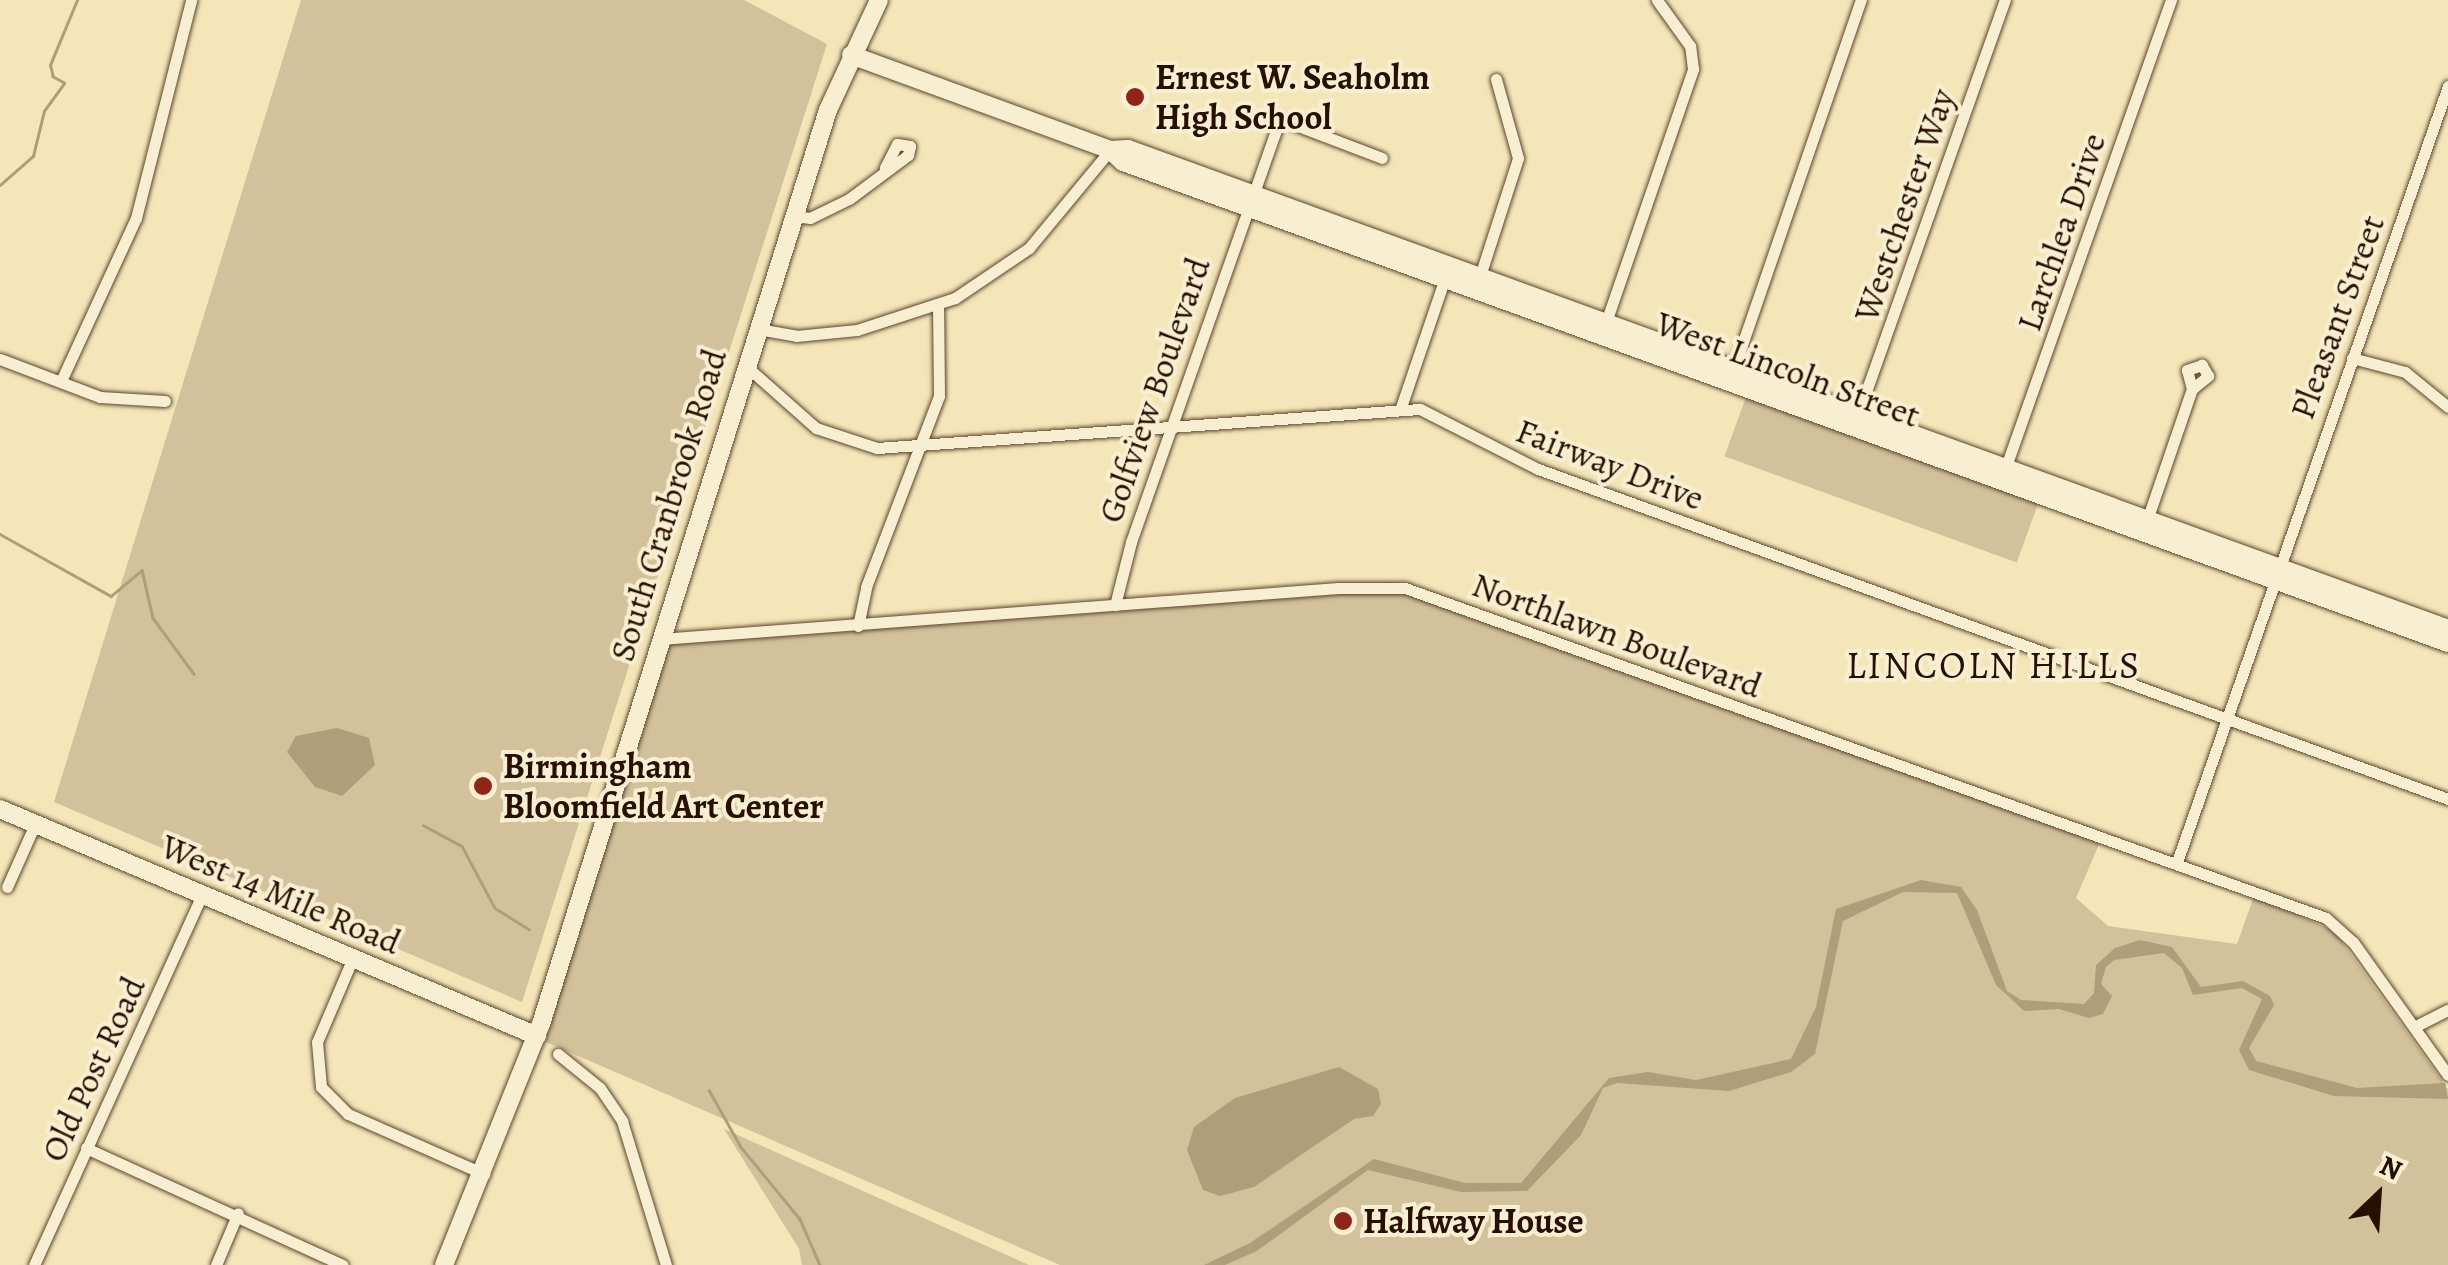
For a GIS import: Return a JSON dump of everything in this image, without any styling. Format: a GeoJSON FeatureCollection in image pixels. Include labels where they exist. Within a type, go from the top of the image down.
{"type":"FeatureCollection","features":[{"type":"Feature","properties":{"kind":"street"},"geometry":{"type":"LineString","coordinates":[[61,381],[136,218],[191,0]]}},
{"type":"Feature","properties":{"kind":"street","name":"South Cranbrook Road"},"geometry":{"type":"LineString","coordinates":[[444,1265],[537,1036],[794,216],[851,55],[879,0]]}},
{"type":"Feature","properties":{"kind":"street"},"geometry":{"type":"LineString","coordinates":[[1604,330],[1694,69],[1690,46],[1658,0]]}},
{"type":"Feature","properties":{"kind":"street"},"geometry":{"type":"LineString","coordinates":[[1731,376],[1862,0]]}},
{"type":"Feature","properties":{"kind":"street","name":"Westchester Way"},"geometry":{"type":"LineString","coordinates":[[1856,421],[2006,0]]}},
{"type":"Feature","properties":{"kind":"street","name":"Larchlea Drive"},"geometry":{"type":"LineString","coordinates":[[2003,475],[2171,0]]}},
{"type":"Feature","properties":{"kind":"street","name":"West Lincoln Street"},"geometry":{"type":"LineString","coordinates":[[851,55],[1110,150],[1123,162],[1251,202],[1856,421],[2277,575],[2448,643]]}},
{"type":"Feature","properties":{"kind":"street"},"geometry":{"type":"LineString","coordinates":[[1478,284],[1518,158],[1496,78]]}},
{"type":"Feature","properties":{"kind":"street","name":"Pleasant Street"},"geometry":{"type":"LineString","coordinates":[[2177,862],[2448,86]]}},
{"type":"Feature","properties":{"kind":"street","name":"Golfview Boulevard"},"geometry":{"type":"LineString","coordinates":[[1115,605],[1125,558],[1280,119],[1382,158]]}},
{"type":"Feature","properties":{"kind":"street"},"geometry":{"type":"LineString","coordinates":[[758,329],[832,334],[938,306],[1029,248],[1110,150]]}},
{"type":"Feature","properties":{"kind":"street"},"geometry":{"type":"LineString","coordinates":[[794,216],[816,216],[886,168]]}},
{"type":"Feature","properties":{"kind":"street"},"geometry":{"type":"LineString","coordinates":[[1401,407],[1447,273]]}},
{"type":"Feature","properties":{"kind":"street"},"geometry":{"type":"LineString","coordinates":[[858,626],[866,586],[942,384],[938,306]]}},
{"type":"Feature","properties":{"kind":"street"},"geometry":{"type":"LineString","coordinates":[[2352,358],[2398,369],[2442,394],[2448,407]]}},
{"type":"Feature","properties":{"kind":"street"},"geometry":{"type":"LineString","coordinates":[[0,359],[111,399],[165,400]]}},
{"type":"Feature","properties":{"kind":"street","name":"Fairway Drive"},"geometry":{"type":"LineString","coordinates":[[746,366],[826,434],[866,447],[920,448],[1401,407],[1427,411],[1538,469],[2448,798]]}},
{"type":"Feature","properties":{"kind":"street"},"geometry":{"type":"LineString","coordinates":[[2145,526],[2192,389]]}},
{"type":"Feature","properties":{"kind":"street","name":"West Lincoln Street"},"geometry":{"type":"LineString","coordinates":[[2277,575],[2448,629]]}},
{"type":"Feature","properties":{"kind":"street","name":"Northlawn Boulevard"},"geometry":{"type":"LineString","coordinates":[[660,639],[1394,586],[2177,862],[2340,928],[2446,1072]]}},
{"type":"Feature","properties":{"kind":"street","name":"West 14 Mile Road"},"geometry":{"type":"LineString","coordinates":[[0,809],[537,1036]]}},
{"type":"Feature","properties":{"kind":"street"},"geometry":{"type":"LineString","coordinates":[[6,887],[35,824]]}},
{"type":"Feature","properties":{"kind":"street","name":"Old Post Road"},"geometry":{"type":"LineString","coordinates":[[34,1265],[201,896]]}},
{"type":"Feature","properties":{"kind":"street"},"geometry":{"type":"LineString","coordinates":[[352,960],[317,1042],[316,1070],[326,1094],[348,1114],[484,1174]]}},
{"type":"Feature","properties":{"kind":"street"},"geometry":{"type":"LineString","coordinates":[[2414,1026],[2448,1010]]}},
{"type":"Feature","properties":{"kind":"street"},"geometry":{"type":"LineString","coordinates":[[558,1054],[600,1088],[622,1121],[666,1265]]}},
{"type":"Feature","properties":{"kind":"street"},"geometry":{"type":"LineString","coordinates":[[86,1148],[343,1265]]}},
{"type":"Feature","properties":{"kind":"street"},"geometry":{"type":"LineString","coordinates":[[216,1265],[238,1214]]}},
{"type":"Feature","properties":{"kind":"shaded area"},"geometry":{"type":"Polygon","coordinates":[[[301,0],[744,0],[827,44],[522,1002],[54,802],[301,0]]]}},
{"type":"Feature","properties":{"kind":"shaded area"},"geometry":{"type":"Polygon","coordinates":[[[1746,397],[2038,503],[2017,563],[1724,456],[1746,397]]]}},
{"type":"Feature","properties":{"kind":"shaded area"},"geometry":{"type":"Polygon","coordinates":[[[1391,582],[2018,804],[2100,842],[2076,898],[2108,926],[2237,944],[2254,896],[2334,931],[2448,1089],[2448,1265],[1060,1265],[539,1039],[665,641],[1391,582]]]}},
{"type":"Feature","properties":{"kind":"shaded area"},"geometry":{"type":"Polygon","coordinates":[[[337,728],[369,738],[375,765],[342,796],[315,787],[287,752],[296,736],[337,728]]]}},
{"type":"Feature","properties":{"kind":"shaded area"},"geometry":{"type":"Polygon","coordinates":[[[1921,880],[1961,887],[1977,910],[2007,991],[2021,1000],[2084,1004],[2094,993],[2096,965],[2115,948],[2140,940],[2172,947],[2201,987],[2243,981],[2270,996],[2274,1005],[2249,1048],[2256,1061],[2357,1088],[2445,1083],[2448,1099],[2334,1096],[2249,1070],[2239,1050],[2262,999],[2242,988],[2193,995],[2182,968],[2164,953],[2114,960],[2106,967],[2101,984],[2112,996],[2103,1014],[2089,1018],[2059,1009],[2024,1011],[1996,985],[1957,893],[1903,892],[1843,921],[1815,1054],[1791,1072],[1729,1091],[1617,1083],[1603,1088],[1581,1135],[1527,1191],[1461,1192],[1368,1170],[1257,1251],[1225,1265],[1204,1265],[1250,1243],[1374,1159],[1465,1183],[1521,1183],[1609,1078],[1648,1072],[1696,1080],[1791,1059],[1816,1007],[1836,909],[1921,880]]]}},
{"type":"Feature","properties":{"kind":"shaded area"},"geometry":{"type":"Polygon","coordinates":[[[1339,1067],[1378,1089],[1381,1104],[1373,1116],[1354,1119],[1254,1187],[1220,1196],[1203,1190],[1187,1150],[1194,1127],[1235,1098],[1339,1067]]]}},
{"type":"Feature","properties":{"kind":"shaded area"},"geometry":{"type":"Polygon","coordinates":[[[724,1129],[1029,1265],[802,1265],[799,1249],[724,1129]]]}},
{"type":"Feature","properties":{"kind":"waterway"},"geometry":{"type":"LineString","coordinates":[[0,185],[33,156],[44,111],[64,83],[53,77],[50,65],[77,0]]}},
{"type":"Feature","properties":{"kind":"waterway"},"geometry":{"type":"LineString","coordinates":[[0,534],[111,596],[142,570],[153,618],[194,674]]}},
{"type":"Feature","properties":{"kind":"waterway"},"geometry":{"type":"LineString","coordinates":[[423,825],[462,846],[495,908],[529,929]]}},
{"type":"Feature","properties":{"kind":"waterway"},"geometry":{"type":"LineString","coordinates":[[709,1090],[741,1147],[800,1219],[820,1265]]}},
{"type":"Feature","properties":{"kind":"place","name":"Ernest W. Seaholm High School"},"geometry":{"type":"Point","coordinates":[1135,97]}},
{"type":"Feature","properties":{"kind":"place","name":"Birmingham Bloomfield Art Center"},"geometry":{"type":"Point","coordinates":[483,786]}},
{"type":"Feature","properties":{"kind":"place","name":"Halfway House"},"geometry":{"type":"Point","coordinates":[1343,1221]}},
{"type":"Feature","properties":{"kind":"district","name":"LINCOLN HILLS"},"geometry":{"type":"Point","coordinates":[1994,666]}}]}
